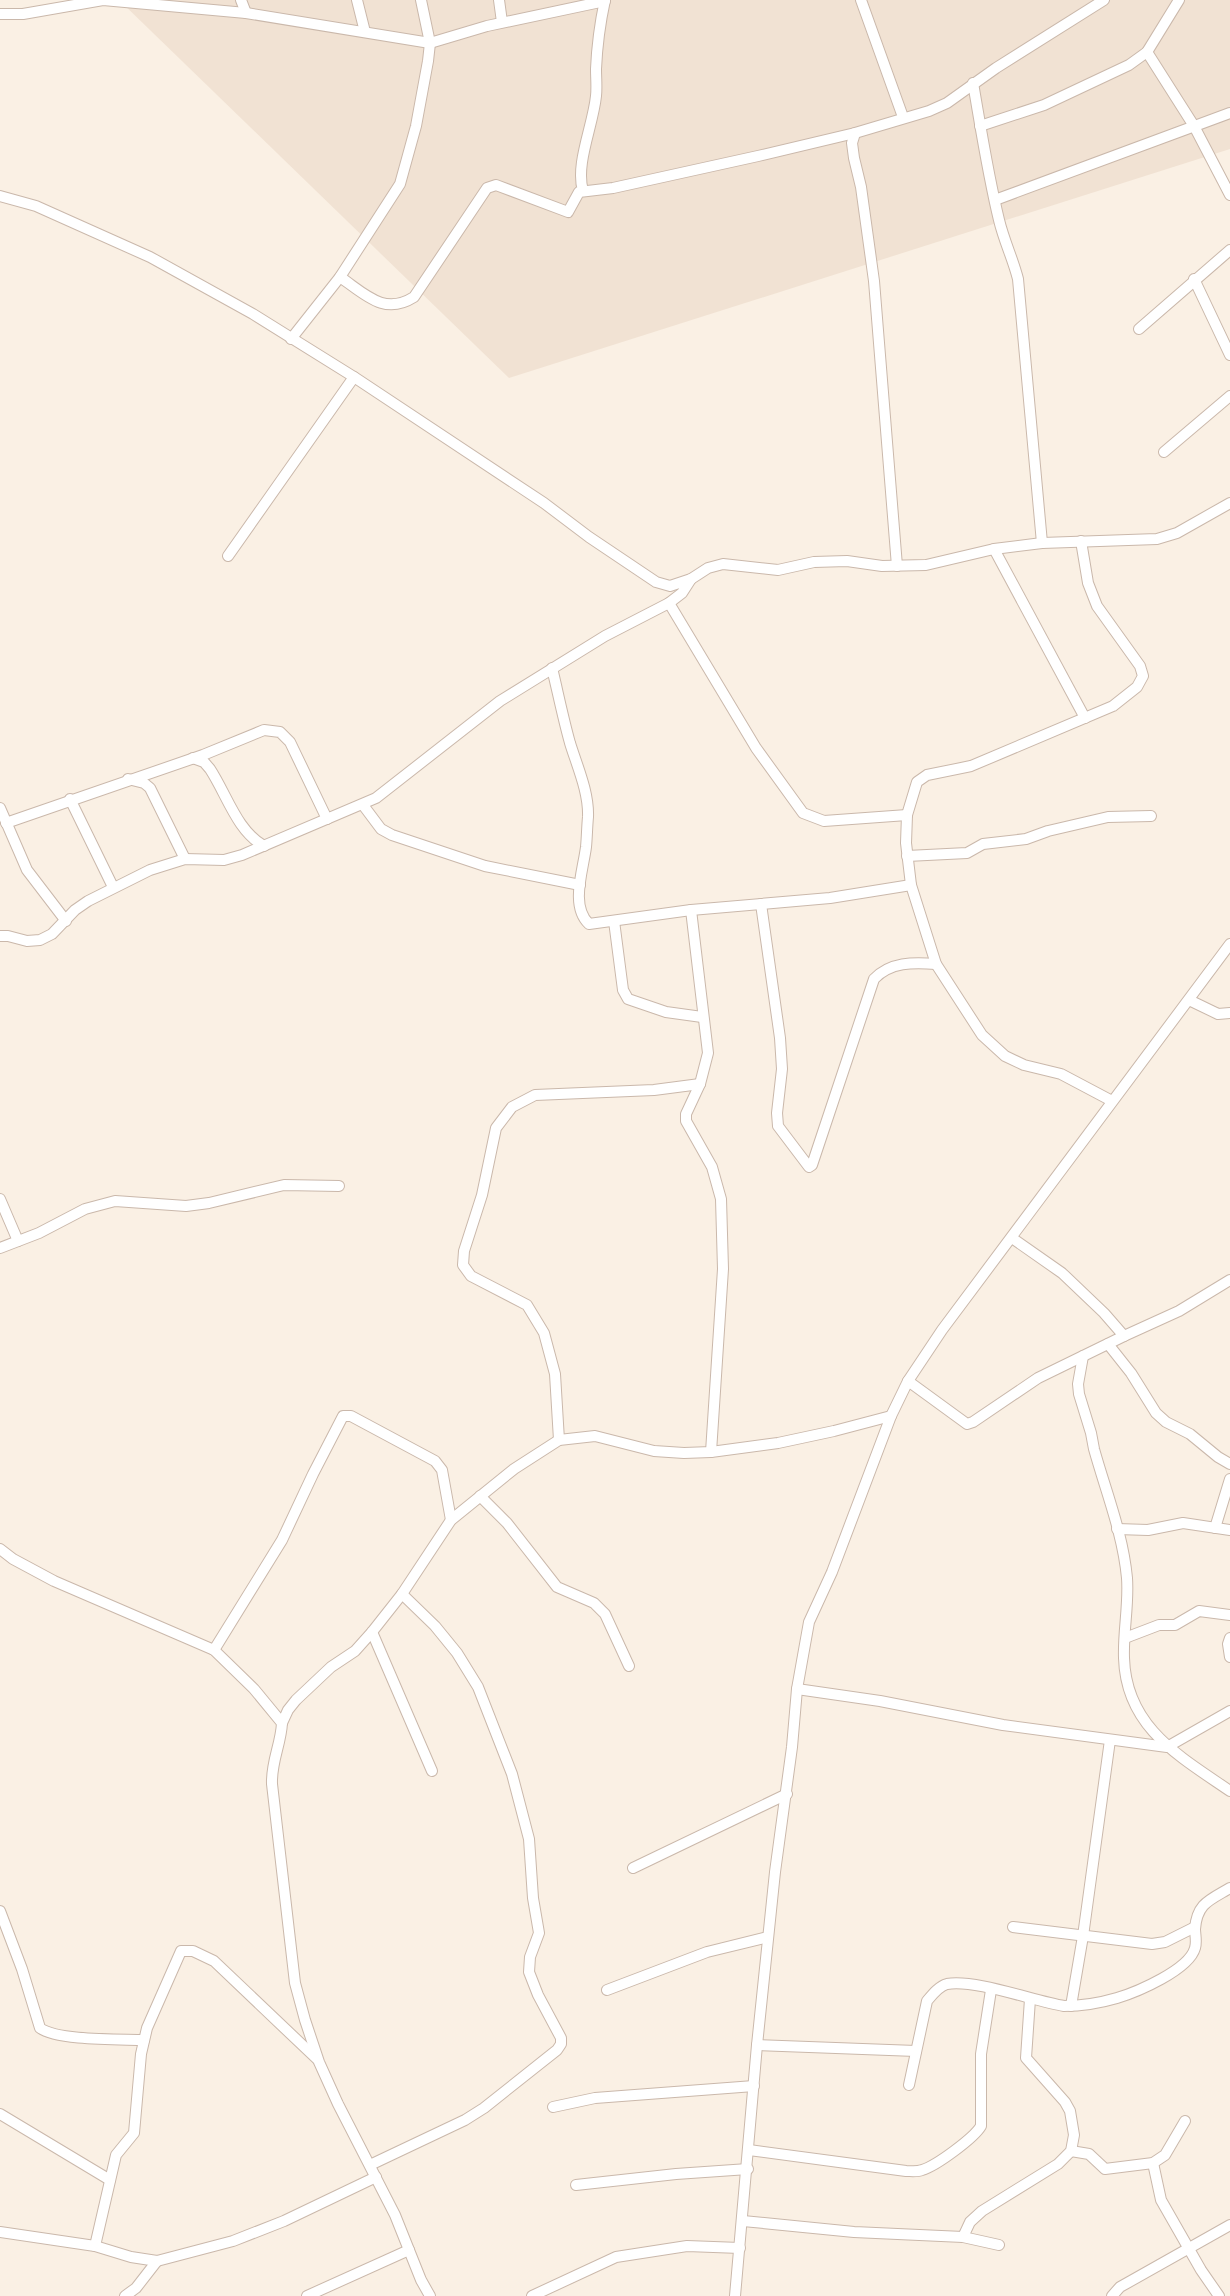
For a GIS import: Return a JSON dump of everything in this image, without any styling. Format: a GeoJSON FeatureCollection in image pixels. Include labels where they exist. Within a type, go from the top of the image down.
{"type":"FeatureCollection","features":[{"type":"Feature","properties":{"kind":"street"},"geometry":{"type":"LineString","coordinates":[[0,14],[22,14],[103,0],[246,13],[430,43],[502,22],[605,1],[599,40],[596,96],[581,167],[580,181],[583,191]]}},
{"type":"Feature","properties":{"kind":"street"},"geometry":{"type":"LineString","coordinates":[[241,0],[246,13]]}},
{"type":"Feature","properties":{"kind":"street"},"geometry":{"type":"LineString","coordinates":[[358,0],[365,32]]}},
{"type":"Feature","properties":{"kind":"street"},"geometry":{"type":"LineString","coordinates":[[291,339],[340,277],[400,184],[416,126],[430,43],[421,0]]}},
{"type":"Feature","properties":{"kind":"street"},"geometry":{"type":"LineString","coordinates":[[499,0],[502,22]]}},
{"type":"Feature","properties":{"kind":"street"},"geometry":{"type":"LineString","coordinates":[[861,0],[903,117]]}},
{"type":"Feature","properties":{"kind":"street"},"geometry":{"type":"LineString","coordinates":[[340,277],[373,299],[391,306],[402,304],[414,297],[487,188],[496,184],[566,212],[570,210],[577,195],[583,191],[613,188],[668,177],[855,132],[929,111],[947,103],[973,83],[1104,0]]}},
{"type":"Feature","properties":{"kind":"street"},"geometry":{"type":"LineString","coordinates":[[980,126],[1044,105],[1129,64],[1148,52],[1179,0]]}},
{"type":"Feature","properties":{"kind":"street"},"geometry":{"type":"LineString","coordinates":[[1148,52],[1194,126],[1230,195]]}},
{"type":"Feature","properties":{"kind":"street"},"geometry":{"type":"LineString","coordinates":[[973,83],[995,200],[1018,279],[1042,543]]}},
{"type":"Feature","properties":{"kind":"street"},"geometry":{"type":"LineString","coordinates":[[995,200],[1230,113]]}},
{"type":"Feature","properties":{"kind":"street"},"geometry":{"type":"LineString","coordinates":[[855,132],[852,143],[861,187],[874,281],[897,566]]}},
{"type":"Feature","properties":{"kind":"street"},"geometry":{"type":"LineString","coordinates":[[0,196],[36,206],[150,257],[253,314],[354,377],[544,503],[589,537],[656,582],[670,586],[691,579],[708,568],[723,564],[778,570],[814,562],[848,561],[897,566],[926,565],[994,549],[1042,543],[1157,538],[1168,536],[1230,503]]}},
{"type":"Feature","properties":{"kind":"street"},"geometry":{"type":"LineString","coordinates":[[1139,329],[1194,279],[1230,250]]}},
{"type":"Feature","properties":{"kind":"street"},"geometry":{"type":"LineString","coordinates":[[1194,279],[1230,355]]}},
{"type":"Feature","properties":{"kind":"street"},"geometry":{"type":"LineString","coordinates":[[228,556],[354,377]]}},
{"type":"Feature","properties":{"kind":"street"},"geometry":{"type":"LineString","coordinates":[[1164,452],[1230,396]]}},
{"type":"Feature","properties":{"kind":"street"},"geometry":{"type":"LineString","coordinates":[[1082,541],[1088,583],[1096,606],[1134,658],[1143,676],[1137,687],[1113,706],[971,766],[927,776],[918,782],[912,795],[907,815],[907,856],[911,885],[936,964],[982,1035],[1005,1056],[1024,1065],[1061,1074],[1112,1101]]}},
{"type":"Feature","properties":{"kind":"street"},"geometry":{"type":"LineString","coordinates":[[994,549],[1085,718]]}},
{"type":"Feature","properties":{"kind":"street"},"geometry":{"type":"LineString","coordinates":[[0,936],[27,941],[40,940],[66,922],[75,910],[113,888],[150,870],[185,859],[224,860],[264,846],[364,805],[376,798],[500,701],[605,636],[669,603],[682,593],[691,579]]}},
{"type":"Feature","properties":{"kind":"street"},"geometry":{"type":"LineString","coordinates":[[669,603],[756,748],[803,813],[824,821],[907,815]]}},
{"type":"Feature","properties":{"kind":"street"},"geometry":{"type":"LineString","coordinates":[[552,668],[564,720],[584,788],[588,814],[586,847],[580,885],[581,911],[584,919],[590,924],[691,910],[830,898],[911,885]]}},
{"type":"Feature","properties":{"kind":"street"},"geometry":{"type":"LineString","coordinates":[[6,823],[128,779],[193,758],[264,730],[280,732],[290,742],[327,819]]}},
{"type":"Feature","properties":{"kind":"street"},"geometry":{"type":"LineString","coordinates":[[193,758],[204,762],[210,769],[244,830],[252,839],[264,846]]}},
{"type":"Feature","properties":{"kind":"street"},"geometry":{"type":"LineString","coordinates":[[128,779],[144,783],[150,788],[185,859]]}},
{"type":"Feature","properties":{"kind":"street"},"geometry":{"type":"LineString","coordinates":[[70,800],[113,888]]}},
{"type":"Feature","properties":{"kind":"street"},"geometry":{"type":"LineString","coordinates":[[364,805],[380,829],[392,835],[486,866],[580,885]]}},
{"type":"Feature","properties":{"kind":"street"},"geometry":{"type":"LineString","coordinates":[[0,808],[27,870],[66,922]]}},
{"type":"Feature","properties":{"kind":"street"},"geometry":{"type":"LineString","coordinates":[[907,856],[967,852],[983,844],[1026,839],[1048,831],[1108,816],[1151,816]]}},
{"type":"Feature","properties":{"kind":"street"},"geometry":{"type":"LineString","coordinates":[[761,904],[780,1038],[782,1069],[777,1113],[778,1126],[809,1167],[812,1165],[827,1123],[874,979],[883,970],[912,962],[936,964]]}},
{"type":"Feature","properties":{"kind":"street"},"geometry":{"type":"LineString","coordinates":[[691,910],[702,1017],[708,1053],[700,1084],[688,1109],[686,1121],[712,1167],[719,1186],[723,1269],[711,1452]]}},
{"type":"Feature","properties":{"kind":"street"},"geometry":{"type":"LineString","coordinates":[[614,921],[623,990],[628,999],[666,1012],[702,1017]]}},
{"type":"Feature","properties":{"kind":"street"},"geometry":{"type":"LineString","coordinates":[[735,2296],[750,2150],[757,2045],[768,1937],[787,1794],[796,1689],[809,1622],[832,1572],[891,1416],[908,1381],[938,1336],[1230,944]]}},
{"type":"Feature","properties":{"kind":"street"},"geometry":{"type":"LineString","coordinates":[[1189,1000],[1218,1014],[1230,1013]]}},
{"type":"Feature","properties":{"kind":"street"},"geometry":{"type":"LineString","coordinates":[[559,1440],[555,1374],[544,1333],[527,1305],[471,1276],[463,1265],[464,1251],[482,1196],[496,1128],[512,1107],[535,1095],[654,1090],[700,1084]]}},
{"type":"Feature","properties":{"kind":"street"},"geometry":{"type":"LineString","coordinates":[[0,1248],[39,1233],[85,1209],[115,1201],[186,1206],[209,1203],[284,1185],[339,1186]]}},
{"type":"Feature","properties":{"kind":"street"},"geometry":{"type":"LineString","coordinates":[[0,1198],[18,1241]]}},
{"type":"Feature","properties":{"kind":"street"},"geometry":{"type":"LineString","coordinates":[[1012,1238],[1062,1273],[1104,1313],[1124,1336]]}},
{"type":"Feature","properties":{"kind":"street"},"geometry":{"type":"LineString","coordinates":[[908,1381],[962,1422],[967,1424],[974,1422],[1021,1388],[1178,1311],[1230,1280]]}},
{"type":"Feature","properties":{"kind":"street"},"geometry":{"type":"LineString","coordinates":[[1108,1344],[1131,1373],[1156,1413],[1166,1422],[1190,1434],[1218,1458],[1230,1464]]}},
{"type":"Feature","properties":{"kind":"street"},"geometry":{"type":"LineString","coordinates":[[1083,1356],[1078,1384],[1080,1403],[1090,1427],[1094,1449],[1124,1557],[1127,1580],[1124,1660],[1129,1693],[1134,1706],[1157,1738],[1167,1748],[1230,1791]]}},
{"type":"Feature","properties":{"kind":"street"},"geometry":{"type":"LineString","coordinates":[[214,1650],[282,1540],[312,1474],[343,1416],[351,1416],[435,1461],[442,1470],[451,1520]]}},
{"type":"Feature","properties":{"kind":"street"},"geometry":{"type":"LineString","coordinates":[[430,2296],[370,2164],[338,2104],[320,2062],[296,1983],[271,1771],[282,1734],[282,1723],[288,1710],[331,1667],[355,1651],[372,1632],[402,1594],[451,1520],[514,1469],[559,1440],[595,1436],[654,1451],[711,1452],[778,1443],[834,1432],[891,1416]]}},
{"type":"Feature","properties":{"kind":"street"},"geometry":{"type":"LineString","coordinates":[[1215,1528],[1230,1479]]}},
{"type":"Feature","properties":{"kind":"street"},"geometry":{"type":"LineString","coordinates":[[480,1496],[507,1524],[557,1587],[594,1603],[605,1614],[629,1666]]}},
{"type":"Feature","properties":{"kind":"street"},"geometry":{"type":"LineString","coordinates":[[1117,1529],[1148,1530],[1183,1523],[1230,1530]]}},
{"type":"Feature","properties":{"kind":"street"},"geometry":{"type":"LineString","coordinates":[[0,1549],[13,1559],[54,1581],[214,1650],[254,1688],[282,1723]]}},
{"type":"Feature","properties":{"kind":"street"},"geometry":{"type":"LineString","coordinates":[[370,2164],[465,2120],[484,2108],[557,2050],[561,2044],[561,2038],[538,1995],[529,1972],[530,1957],[539,1933],[533,1898],[529,1839],[512,1774],[478,1687],[457,1653],[435,1626],[402,1594]]}},
{"type":"Feature","properties":{"kind":"street"},"geometry":{"type":"LineString","coordinates":[[1124,1638],[1160,1625],[1175,1625],[1198,1611],[1230,1614]]}},
{"type":"Feature","properties":{"kind":"street"},"geometry":{"type":"LineString","coordinates":[[372,1632],[432,1771]]}},
{"type":"Feature","properties":{"kind":"street"},"geometry":{"type":"LineString","coordinates":[[1230,1638],[1228,1644],[1230,1657]]}},
{"type":"Feature","properties":{"kind":"street"},"geometry":{"type":"LineString","coordinates":[[796,1689],[880,1701],[1003,1725],[1167,1748],[1230,1711]]}},
{"type":"Feature","properties":{"kind":"street"},"geometry":{"type":"LineString","coordinates":[[1071,2006],[1083,1936],[1110,1740]]}},
{"type":"Feature","properties":{"kind":"street"},"geometry":{"type":"LineString","coordinates":[[633,1868],[787,1794]]}},
{"type":"Feature","properties":{"kind":"street"},"geometry":{"type":"LineString","coordinates":[[909,2085],[927,2001],[934,1992],[946,1984],[968,1984],[1030,1999],[1071,2006],[1118,1998],[1164,1978],[1189,1959],[1195,1948],[1199,1910],[1205,1903],[1230,1888]]}},
{"type":"Feature","properties":{"kind":"street"},"geometry":{"type":"LineString","coordinates":[[0,1911],[22,1968],[40,2028],[69,2036],[144,2040]]}},
{"type":"Feature","properties":{"kind":"street"},"geometry":{"type":"LineString","coordinates":[[1013,1926],[1152,1944],[1165,1942],[1196,1927]]}},
{"type":"Feature","properties":{"kind":"street"},"geometry":{"type":"LineString","coordinates":[[607,1990],[707,1952],[768,1937]]}},
{"type":"Feature","properties":{"kind":"street"},"geometry":{"type":"LineString","coordinates":[[95,2246],[119,2150],[134,2133],[144,2040],[178,1954],[185,1950],[214,1961],[320,2062]]}},
{"type":"Feature","properties":{"kind":"street"},"geometry":{"type":"LineString","coordinates":[[750,2150],[906,2171],[921,2171],[933,2165],[978,2132],[981,2126],[982,2054],[991,1990]]}},
{"type":"Feature","properties":{"kind":"street"},"geometry":{"type":"LineString","coordinates":[[963,2237],[970,2222],[982,2211],[1058,2164],[1070,2152],[1074,2134],[1070,2111],[1066,2102],[1026,2058],[1030,1999]]}},
{"type":"Feature","properties":{"kind":"street"},"geometry":{"type":"LineString","coordinates":[[757,2045],[916,2051]]}},
{"type":"Feature","properties":{"kind":"street"},"geometry":{"type":"LineString","coordinates":[[553,2107],[595,2098],[754,2086]]}},
{"type":"Feature","properties":{"kind":"street"},"geometry":{"type":"LineString","coordinates":[[0,2114],[110,2180]]}},
{"type":"Feature","properties":{"kind":"street"},"geometry":{"type":"LineString","coordinates":[[1070,2152],[1089,2154],[1104,2169],[1153,2163],[1165,2155],[1185,2121]]}},
{"type":"Feature","properties":{"kind":"street"},"geometry":{"type":"LineString","coordinates":[[1153,2163],[1161,2200],[1201,2270],[1220,2296]]}},
{"type":"Feature","properties":{"kind":"street"},"geometry":{"type":"LineString","coordinates":[[576,2185],[748,2168]]}},
{"type":"Feature","properties":{"kind":"street"},"geometry":{"type":"LineString","coordinates":[[0,2232],[95,2246],[131,2257],[157,2261],[241,2238],[284,2221],[376,2177]]}},
{"type":"Feature","properties":{"kind":"street"},"geometry":{"type":"LineString","coordinates":[[743,2221],[854,2232],[963,2237],[999,2245]]}},
{"type":"Feature","properties":{"kind":"street"},"geometry":{"type":"LineString","coordinates":[[1112,2296],[1120,2287],[1230,2225]]}},
{"type":"Feature","properties":{"kind":"street"},"geometry":{"type":"LineString","coordinates":[[532,2296],[616,2257],[687,2246],[740,2248]]}},
{"type":"Feature","properties":{"kind":"street"},"geometry":{"type":"LineString","coordinates":[[307,2296],[409,2250]]}},
{"type":"Feature","properties":{"kind":"street"},"geometry":{"type":"LineString","coordinates":[[125,2296],[136,2288],[157,2261]]}},
{"type":"Feature","properties":{"kind":"shaded area"},"geometry":{"type":"Polygon","coordinates":[[[119,0],[1230,0],[1230,149],[509,378],[119,0]]]}}]}
